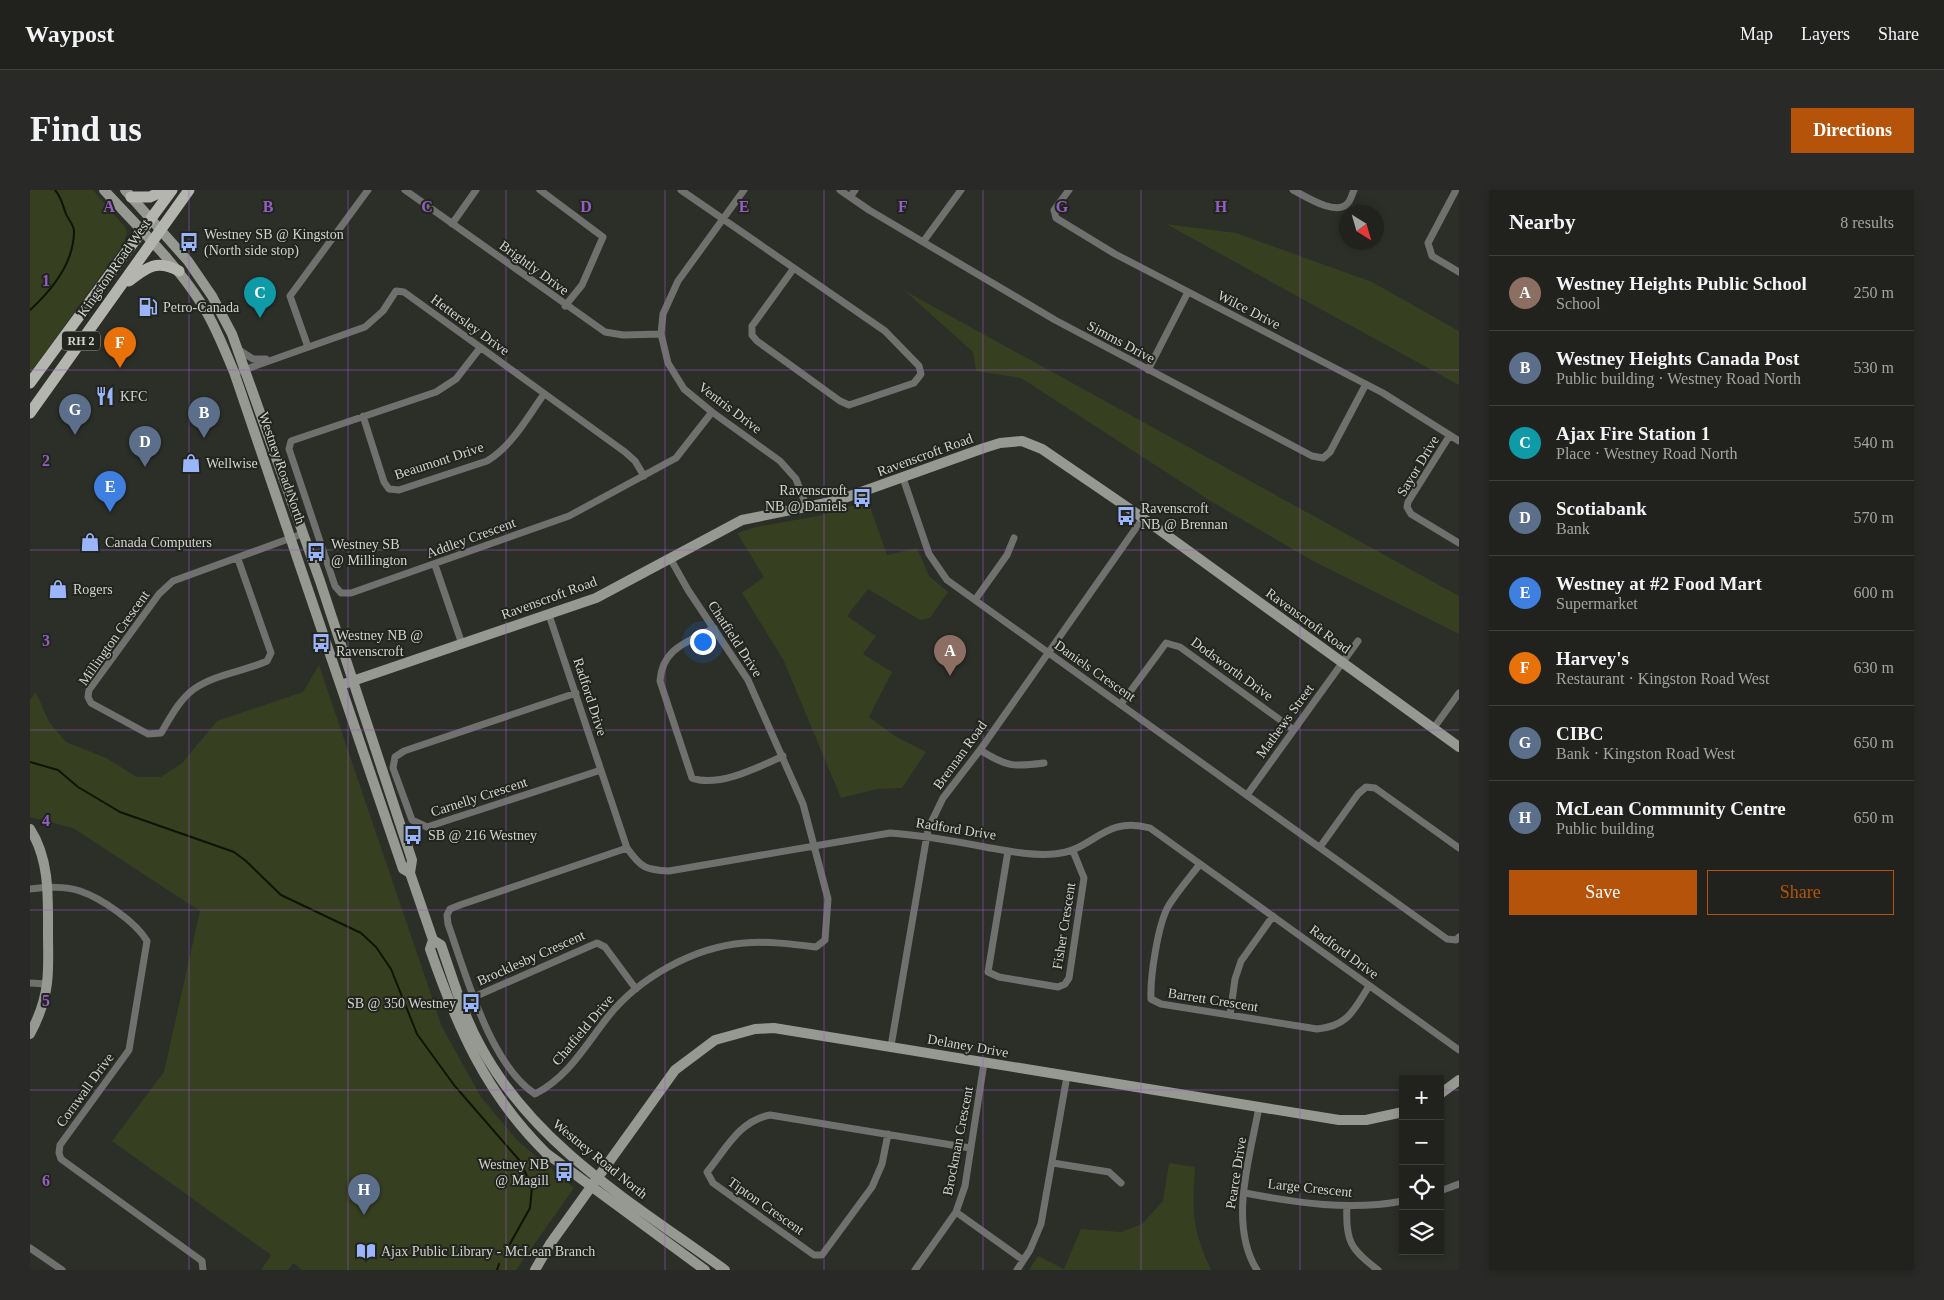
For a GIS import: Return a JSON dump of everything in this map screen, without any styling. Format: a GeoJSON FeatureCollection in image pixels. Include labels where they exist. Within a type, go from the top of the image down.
{"type":"FeatureCollection","features":[{"type":"Feature","properties":{"kind":"main road"},"geometry":{"type":"LineString","coordinates":[[128,193],[150,197],[165,190]]}},
{"type":"Feature","properties":{"kind":"main road","name":"Kingston Road West"},"geometry":{"type":"LineString","coordinates":[[30,383],[172,190]]}},
{"type":"Feature","properties":{"kind":"main road","name":"Kingston Road West"},"geometry":{"type":"LineString","coordinates":[[30,413],[189,190]]}},
{"type":"Feature","properties":{"kind":"main road"},"geometry":{"type":"LineString","coordinates":[[119,289],[152,266],[167,265],[178,271]]}},
{"type":"Feature","properties":{"kind":"street","name":"Westney Road North"},"geometry":{"type":"LineString","coordinates":[[104,190],[178,271],[202,304],[234,372],[403,870],[410,873]]}},
{"type":"Feature","properties":{"kind":"street"},"geometry":{"type":"LineString","coordinates":[[308,346],[290,296],[368,190]]}},
{"type":"Feature","properties":{"kind":"street","name":"Brightly Drive"},"geometry":{"type":"LineString","coordinates":[[405,190],[605,332],[623,335],[661,334]]}},
{"type":"Feature","properties":{"kind":"street"},"geometry":{"type":"LineString","coordinates":[[452,224],[476,190]]}},
{"type":"Feature","properties":{"kind":"street"},"geometry":{"type":"LineString","coordinates":[[540,190],[603,237],[582,284],[566,306]]}},
{"type":"Feature","properties":{"kind":"street"},"geometry":{"type":"LineString","coordinates":[[681,190],[794,268],[891,336],[919,366],[921,374],[914,383],[849,405],[840,401],[757,341],[752,335],[752,326],[794,268]]}},
{"type":"Feature","properties":{"kind":"street","name":"Ventris Drive"},"geometry":{"type":"LineString","coordinates":[[744,190],[678,281],[668,298],[663,314],[661,334],[667,358],[674,375],[684,390],[789,470],[796,479],[807,508]]}},
{"type":"Feature","properties":{"kind":"street","name":"Simms Drive"},"geometry":{"type":"LineString","coordinates":[[840,190],[923,242],[1055,320],[1312,456],[1322,458],[1330,452],[1366,384]]}},
{"type":"Feature","properties":{"kind":"street"},"geometry":{"type":"LineString","coordinates":[[850,197],[855,190]]}},
{"type":"Feature","properties":{"kind":"street"},"geometry":{"type":"LineString","coordinates":[[923,242],[961,190]]}},
{"type":"Feature","properties":{"kind":"street","name":"Wilce Drive"},"geometry":{"type":"LineString","coordinates":[[1069,190],[1054,210],[1056,218],[1115,254],[1366,384],[1459,441]]}},
{"type":"Feature","properties":{"kind":"street"},"geometry":{"type":"LineString","coordinates":[[1293,190],[1331,207],[1340,208],[1348,204],[1354,190]]}},
{"type":"Feature","properties":{"kind":"street"},"geometry":{"type":"LineString","coordinates":[[1456,190],[1428,243],[1432,256],[1459,272]]}},
{"type":"Feature","properties":{"kind":"street","name":"Westney Road North"},"geometry":{"type":"LineString","coordinates":[[128,193],[188,261],[212,296],[239,350],[412,860],[410,873],[433,940],[430,949],[449,1004],[490,1086],[526,1133],[546,1153],[594,1182],[725,1270]]}},
{"type":"Feature","properties":{"kind":"street","name":"Hettersley Drive"},"geometry":{"type":"LineString","coordinates":[[234,372],[246,370],[269,359],[365,327],[383,311],[396,291],[404,292],[626,452],[644,476]]}},
{"type":"Feature","properties":{"kind":"street"},"geometry":{"type":"LineString","coordinates":[[1148,370],[1188,292]]}},
{"type":"Feature","properties":{"kind":"street","name":"Addley Crescent"},"geometry":{"type":"LineString","coordinates":[[480,348],[456,379],[436,392],[291,441],[289,449],[335,586],[341,593],[351,594],[569,516],[644,476],[683,452],[712,412]]}},
{"type":"Feature","properties":{"kind":"street"},"geometry":{"type":"LineString","coordinates":[[239,350],[253,359],[269,359]]}},
{"type":"Feature","properties":{"kind":"street","name":"Beaumont Drive"},"geometry":{"type":"LineString","coordinates":[[363,416],[384,482],[389,489],[399,490],[487,461],[507,446],[544,394]]}},
{"type":"Feature","properties":{"kind":"street","name":"Sayor Drive"},"geometry":{"type":"LineString","coordinates":[[1450,436],[1408,502],[1407,507],[1411,514],[1459,542]]}},
{"type":"Feature","properties":{"kind":"street","name":"Ravenscroft Road"},"geometry":{"type":"LineString","coordinates":[[341,685],[596,598],[742,520],[836,501],[1000,443],[1022,441],[1042,450],[1143,518],[1459,747]]}},
{"type":"Feature","properties":{"kind":"street","name":"Daniels Crescent"},"geometry":{"type":"LineString","coordinates":[[903,478],[934,565],[947,580],[1247,794],[1447,940],[1459,938]]}},
{"type":"Feature","properties":{"kind":"street"},"geometry":{"type":"LineString","coordinates":[[272,483],[283,479]]}},
{"type":"Feature","properties":{"kind":"street","name":"Brennan Road"},"geometry":{"type":"LineString","coordinates":[[891,1046],[926,837],[943,798],[980,750],[1143,518]]}},
{"type":"Feature","properties":{"kind":"street","name":"Millington Crescent"},"geometry":{"type":"LineString","coordinates":[[238,559],[270,653],[266,661],[208,681],[193,690],[181,702],[161,733],[148,734],[91,703],[88,697],[90,690],[159,594],[173,581],[188,574],[238,559],[302,534]]}},
{"type":"Feature","properties":{"kind":"street"},"geometry":{"type":"LineString","coordinates":[[976,600],[1007,555],[1014,538]]}},
{"type":"Feature","properties":{"kind":"street","name":"Chatfield Drive"},"geometry":{"type":"LineString","coordinates":[[627,848],[450,909],[447,915],[448,924],[474,997],[498,1051],[525,1088],[535,1094],[546,1089],[570,1067],[609,1016],[636,989],[673,966],[700,954],[743,943],[777,942],[816,946],[825,940],[828,899],[803,804],[748,680],[688,590],[670,558]]}},
{"type":"Feature","properties":{"kind":"street"},"geometry":{"type":"LineString","coordinates":[[435,565],[462,644]]}},
{"type":"Feature","properties":{"kind":"street","name":"Radford Drive"},"geometry":{"type":"LineString","coordinates":[[549,615],[627,848],[638,864],[650,870],[669,870],[890,833],[1034,855],[1055,854],[1073,850],[1123,824],[1136,824],[1150,828],[1459,1050]]}},
{"type":"Feature","properties":{"kind":"street"},"geometry":{"type":"LineString","coordinates":[[714,628],[667,656],[661,668],[660,681],[692,778],[702,782],[744,773],[783,756]]}},
{"type":"Feature","properties":{"kind":"street","name":"Mathews Street"},"geometry":{"type":"LineString","coordinates":[[1247,794],[1358,641]]}},
{"type":"Feature","properties":{"kind":"street","name":"Dodsworth Drive"},"geometry":{"type":"LineString","coordinates":[[1121,704],[1166,643],[1180,647],[1294,730]]}},
{"type":"Feature","properties":{"kind":"street","name":"Carnelly Crescent"},"geometry":{"type":"LineString","coordinates":[[576,693],[404,751],[395,757],[393,768],[412,820],[427,827],[601,770]]}},
{"type":"Feature","properties":{"kind":"street"},"geometry":{"type":"LineString","coordinates":[[1433,729],[1459,693]]}},
{"type":"Feature","properties":{"kind":"street"},"geometry":{"type":"LineString","coordinates":[[980,750],[994,760],[1012,766],[1044,763]]}},
{"type":"Feature","properties":{"kind":"street"},"geometry":{"type":"LineString","coordinates":[[1320,847],[1358,794],[1366,787],[1375,788],[1459,848]]}},
{"type":"Feature","properties":{"kind":"street"},"geometry":{"type":"LineString","coordinates":[[30,829],[42,856],[47,889],[47,984],[41,1009],[30,1034]]}},
{"type":"Feature","properties":{"kind":"street","name":"Fisher Crescent"},"geometry":{"type":"LineString","coordinates":[[1008,851],[988,972],[999,977],[1058,987],[1065,984],[1069,978],[1084,878],[1073,850]]}},
{"type":"Feature","properties":{"kind":"street","name":"Barrett Crescent"},"geometry":{"type":"LineString","coordinates":[[1200,864],[1170,904],[1163,918],[1150,986],[1151,999],[1160,1004],[1317,1029],[1335,1027],[1352,1012],[1370,986]]}},
{"type":"Feature","properties":{"kind":"street"},"geometry":{"type":"LineString","coordinates":[[30,888],[47,889]]}},
{"type":"Feature","properties":{"kind":"street","name":"Cornwall Drive"},"geometry":{"type":"LineString","coordinates":[[47,889],[79,890],[98,899],[137,927],[147,940],[129,1050],[60,1145],[59,1153],[61,1159],[202,1261],[203,1270]]}},
{"type":"Feature","properties":{"kind":"street"},"geometry":{"type":"LineString","coordinates":[[1230,1015],[1235,979],[1241,961],[1273,916]]}},
{"type":"Feature","properties":{"kind":"street","name":"Brocklesby Crescent"},"geometry":{"type":"LineString","coordinates":[[474,997],[597,943],[605,947],[636,989]]}},
{"type":"Feature","properties":{"kind":"street"},"geometry":{"type":"LineString","coordinates":[[30,983],[47,984]]}},
{"type":"Feature","properties":{"kind":"street","name":"Delaney Drive"},"geometry":{"type":"LineString","coordinates":[[535,1270],[550,1244],[675,1070],[715,1040],[746,1031],[774,1028],[1338,1120],[1366,1120],[1399,1113]]}},
{"type":"Feature","properties":{"kind":"street","name":"Brockman Crescent"},"geometry":{"type":"LineString","coordinates":[[915,1270],[956,1212],[965,1186],[984,1063]]}},
{"type":"Feature","properties":{"kind":"street"},"geometry":{"type":"LineString","coordinates":[[1017,1270],[1041,1224],[1067,1076]]}},
{"type":"Feature","properties":{"kind":"street"},"geometry":{"type":"LineString","coordinates":[[1444,1091],[1459,1080]]}},
{"type":"Feature","properties":{"kind":"street","name":"Pearce Drive"},"geometry":{"type":"LineString","coordinates":[[1257,1270],[1245,1242],[1241,1220],[1259,1107]]}},
{"type":"Feature","properties":{"kind":"street","name":"Tipton Crescent"},"geometry":{"type":"LineString","coordinates":[[888,1134],[882,1164],[872,1186],[822,1255],[814,1255],[712,1183],[707,1172],[744,1125],[758,1117],[770,1115],[888,1134],[970,1148]]}},
{"type":"Feature","properties":{"kind":"street"},"geometry":{"type":"LineString","coordinates":[[1053,1163],[1109,1172],[1121,1183]]}},
{"type":"Feature","properties":{"kind":"street","name":"Westney Road North"},"geometry":{"type":"LineString","coordinates":[[594,1182],[705,1270]]}},
{"type":"Feature","properties":{"kind":"street"},"geometry":{"type":"LineString","coordinates":[[1444,1190],[1459,1184]]}},
{"type":"Feature","properties":{"kind":"street","name":"Large Crescent"},"geometry":{"type":"LineString","coordinates":[[1245,1193],[1347,1206],[1381,1205],[1399,1202]]}},
{"type":"Feature","properties":{"kind":"street"},"geometry":{"type":"LineString","coordinates":[[1347,1206],[1347,1236],[1357,1255],[1378,1270]]}},
{"type":"Feature","properties":{"kind":"street"},"geometry":{"type":"LineString","coordinates":[[956,1212],[1023,1260]]}},
{"type":"Feature","properties":{"kind":"street"},"geometry":{"type":"LineString","coordinates":[[30,1248],[62,1270]]}},
{"type":"Feature","properties":{"kind":"green space"},"geometry":{"type":"Polygon","coordinates":[[[30,190],[93,190],[125,227],[127,232],[124,243],[30,373],[30,190]]]}},
{"type":"Feature","properties":{"kind":"green space"},"geometry":{"type":"Polygon","coordinates":[[[1166,224],[1236,233],[1372,282],[1459,331],[1459,385],[1166,224]]]}},
{"type":"Feature","properties":{"kind":"green space"},"geometry":{"type":"Polygon","coordinates":[[[905,291],[1459,596],[1459,634],[1313,561],[1209,500],[1021,378],[976,371],[973,352],[905,291]]]}},
{"type":"Feature","properties":{"kind":"green space"},"geometry":{"type":"Polygon","coordinates":[[[868,501],[887,555],[917,548],[929,576],[948,592],[930,618],[920,620],[868,589],[847,616],[876,636],[863,654],[892,672],[869,717],[895,736],[926,752],[902,788],[877,789],[841,798],[783,659],[742,593],[764,577],[737,533],[756,527],[818,516],[868,501]]]}},
{"type":"Feature","properties":{"kind":"green space"},"geometry":{"type":"Polygon","coordinates":[[[319,665],[442,1027],[481,1097],[517,1140],[574,1188],[516,1270],[302,1270],[293,1263],[288,1270],[261,1270],[271,1255],[112,1141],[164,1072],[200,911],[73,828],[30,817],[30,700],[36,692],[49,722],[66,742],[106,758],[137,777],[161,777],[182,763],[217,721],[303,692],[319,665]]]}},
{"type":"Feature","properties":{"kind":"green space"},"geometry":{"type":"Polygon","coordinates":[[[1169,1163],[1195,1167],[1195,1220],[1200,1243],[1211,1270],[1029,1270],[1038,1256],[1064,1269],[1081,1229],[1121,1232],[1142,1224],[1163,1201],[1169,1163]]]}},
{"type":"Feature","properties":{"kind":"waterway"},"geometry":{"type":"LineString","coordinates":[[30,310],[54,285],[66,265],[73,243],[73,227],[61,198],[55,190]]}},
{"type":"Feature","properties":{"kind":"waterway"},"geometry":{"type":"LineString","coordinates":[[30,762],[58,770],[78,787],[120,812],[234,852],[281,895],[361,933],[376,947],[391,969],[417,1034],[454,1085],[520,1161],[532,1187],[530,1208],[506,1251]]}},
{"type":"Feature","properties":{"kind":"waterway"},"geometry":{"type":"LineString","coordinates":[[497,1270],[499,1264]]}},
{"type":"Feature","properties":{"kind":"place","name":"Westney SB @ Kingston (North side stop)"},"geometry":{"type":"Point","coordinates":[189,242]}},
{"type":"Feature","properties":{"kind":"place","name":"Petro-Canada"},"geometry":{"type":"Point","coordinates":[148,307]}},
{"type":"Feature","properties":{"kind":"place","name":"Ajax Fire Station 1"},"geometry":{"type":"Point","coordinates":[260,318]}},
{"type":"Feature","properties":{"kind":"place","name":"Harvey's"},"geometry":{"type":"Point","coordinates":[120,368]}},
{"type":"Feature","properties":{"kind":"place","name":"KFC"},"geometry":{"type":"Point","coordinates":[105,396]}},
{"type":"Feature","properties":{"kind":"place","name":"CIBC"},"geometry":{"type":"Point","coordinates":[75,435]}},
{"type":"Feature","properties":{"kind":"place","name":"Westney Heights Canada Post"},"geometry":{"type":"Point","coordinates":[204,438]}},
{"type":"Feature","properties":{"kind":"place","name":"Wellwise"},"geometry":{"type":"Point","coordinates":[191,463]}},
{"type":"Feature","properties":{"kind":"place","name":"Scotiabank"},"geometry":{"type":"Point","coordinates":[145,467]}},
{"type":"Feature","properties":{"kind":"place","name":"Ravenscroft NB @ Daniels"},"geometry":{"type":"Point","coordinates":[862,498]}},
{"type":"Feature","properties":{"kind":"place","name":"Westney at #2 Food Mart"},"geometry":{"type":"Point","coordinates":[110,512]}},
{"type":"Feature","properties":{"kind":"place","name":"Ravenscroft NB @ Brennan"},"geometry":{"type":"Point","coordinates":[1126,516]}},
{"type":"Feature","properties":{"kind":"place","name":"Canada Computers"},"geometry":{"type":"Point","coordinates":[90,542]}},
{"type":"Feature","properties":{"kind":"place","name":"Westney SB @ Millington"},"geometry":{"type":"Point","coordinates":[316,552]}},
{"type":"Feature","properties":{"kind":"place","name":"Rogers"},"geometry":{"type":"Point","coordinates":[58,589]}},
{"type":"Feature","properties":{"kind":"place","name":"Westney NB @ Ravenscroft"},"geometry":{"type":"Point","coordinates":[321,643]}},
{"type":"Feature","properties":{"kind":"place","name":"Westney Heights Public School"},"geometry":{"type":"Point","coordinates":[950,676]}},
{"type":"Feature","properties":{"kind":"place","name":"SB @ 216 Westney"},"geometry":{"type":"Point","coordinates":[413,835]}},
{"type":"Feature","properties":{"kind":"place","name":"SB @ 350 Westney"},"geometry":{"type":"Point","coordinates":[471,1003]}},
{"type":"Feature","properties":{"kind":"place","name":"Westney NB @ Magill"},"geometry":{"type":"Point","coordinates":[564,1172]}},
{"type":"Feature","properties":{"kind":"place","name":"McLean Community Centre"},"geometry":{"type":"Point","coordinates":[364,1215]}},
{"type":"Feature","properties":{"kind":"place","name":"Ajax Public Library - McLean Branch"},"geometry":{"type":"Point","coordinates":[366,1251]}}]}
